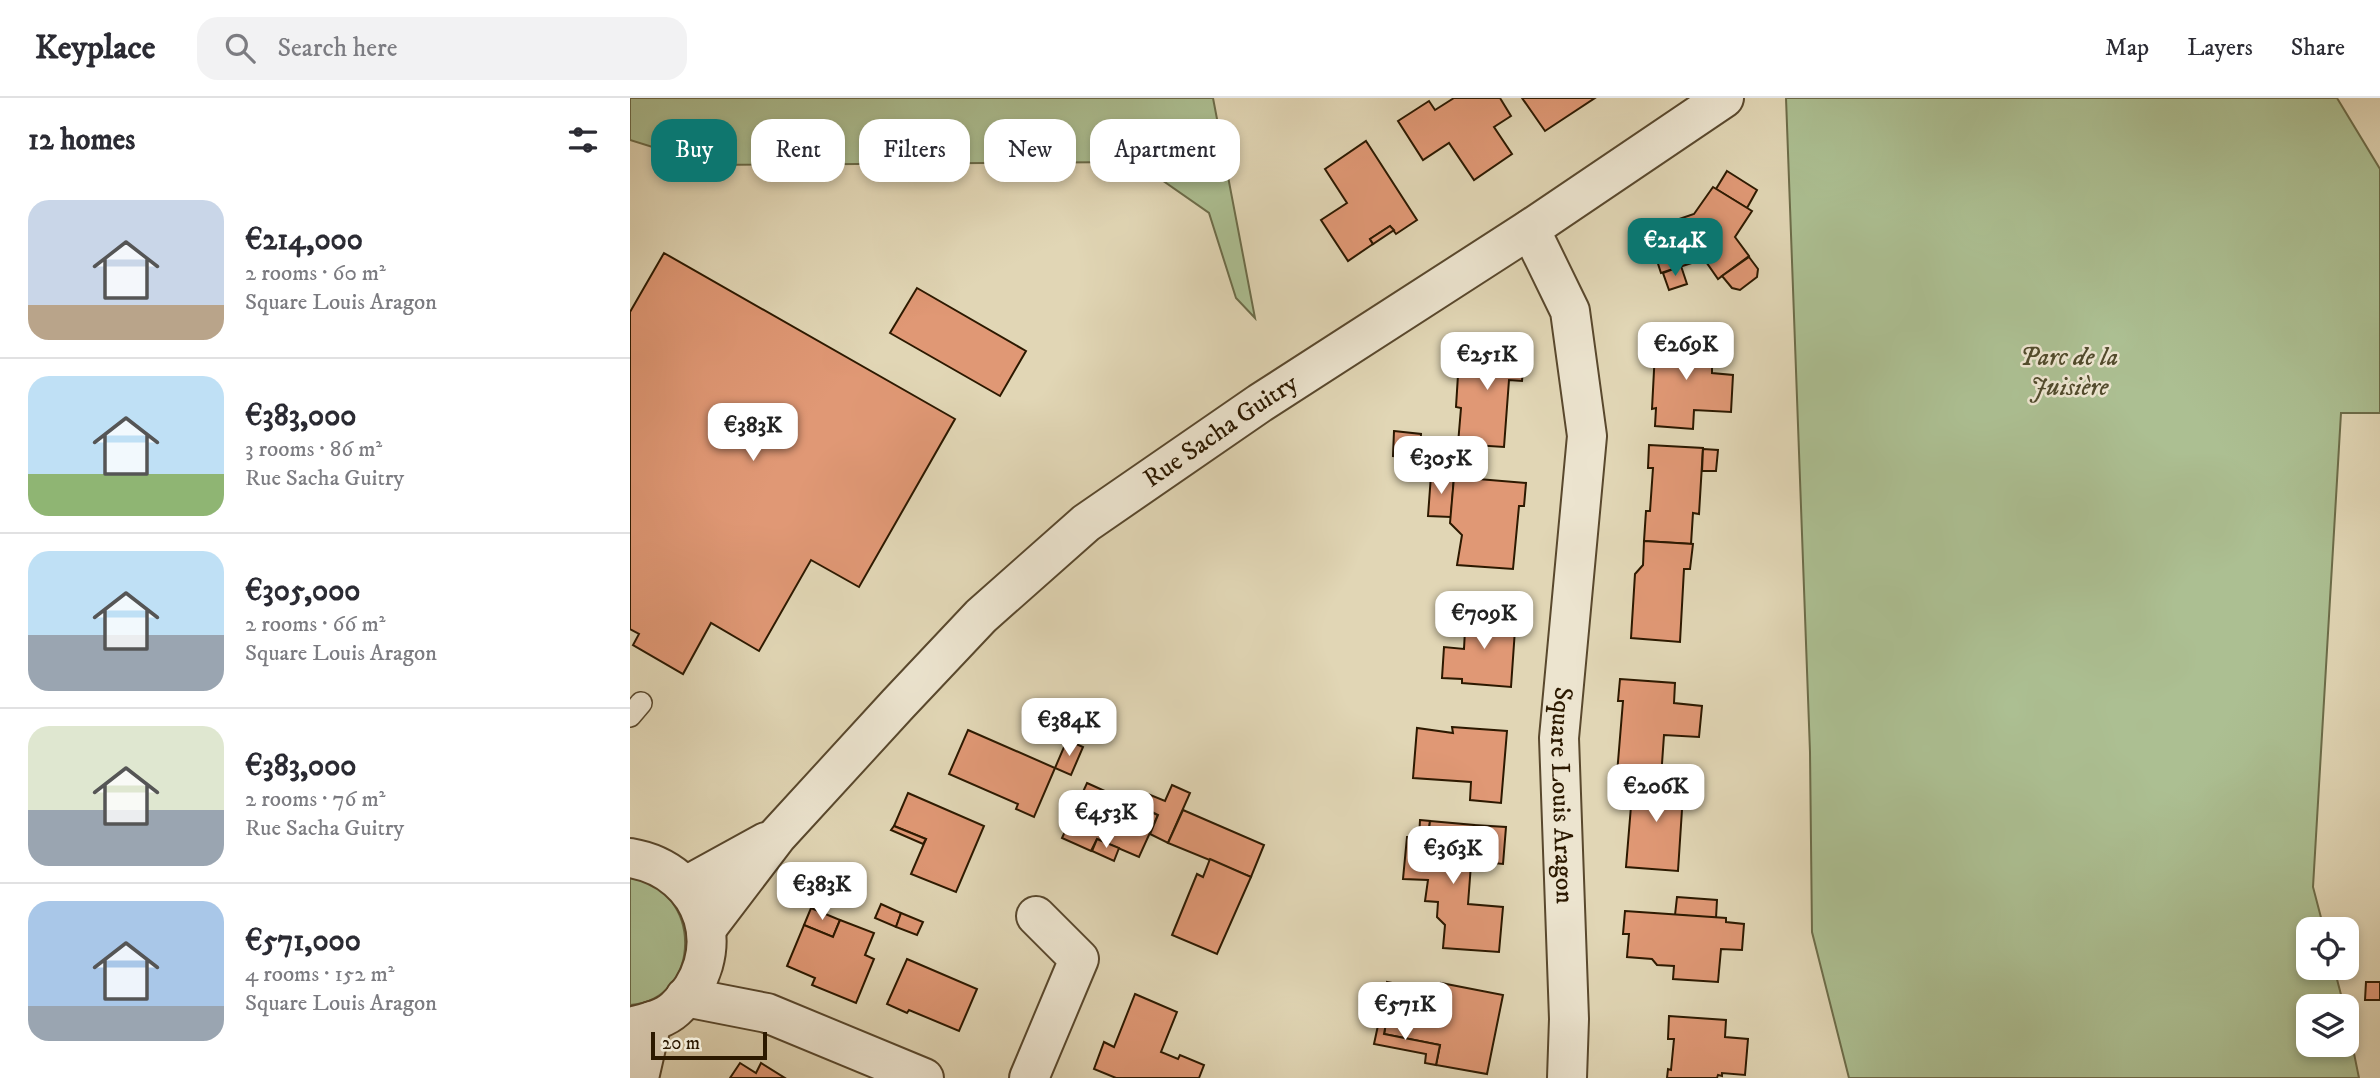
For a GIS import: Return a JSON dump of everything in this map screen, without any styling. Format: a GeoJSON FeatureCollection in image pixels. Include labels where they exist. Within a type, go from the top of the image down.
{"type":"FeatureCollection","features":[{"type":"Feature","properties":{"kind":"street","name":"Rue Sacha Guitry"},"geometry":{"type":"LineString","coordinates":[[641,1024],[674,1010],[685,996],[702,972],[707,938],[777,836],[981,616],[1086,523],[1269,397],[1530,229],[1724,98]]}},
{"type":"Feature","properties":{"kind":"street","name":"Square Louis Aragon"},"geometry":{"type":"LineString","coordinates":[[1530,229],[1570,311],[1587,436],[1559,738],[1569,1019],[1567,1078]]}},
{"type":"Feature","properties":{"kind":"street","name":"Rue Sacha Guitry"},"geometry":{"type":"LineString","coordinates":[[686,886],[777,836]]}},
{"type":"Feature","properties":{"kind":"street"},"geometry":{"type":"LineString","coordinates":[[630,858],[646,861],[668,871],[686,886],[700,909],[707,938],[722,972],[767,1013]]}},
{"type":"Feature","properties":{"kind":"street"},"geometry":{"type":"LineString","coordinates":[[1029,1078],[1079,959],[1035,916]]}},
{"type":"Feature","properties":{"kind":"street"},"geometry":{"type":"LineString","coordinates":[[685,996],[767,1013],[924,1078]]}},
{"type":"Feature","properties":{"kind":"street"},"geometry":{"type":"LineString","coordinates":[[639,1078],[641,1024]]}},
{"type":"Feature","properties":{"kind":"green space"},"geometry":{"type":"Polygon","coordinates":[[[630,98],[1213,98],[1217,119],[1090,119],[1090,162],[1076,162],[1076,119],[984,119],[984,163],[970,163],[970,119],[859,119],[859,164],[845,164],[845,119],[751,119],[751,165],[737,165],[737,119],[651,119],[651,147],[630,140],[630,98]]]}},
{"type":"Feature","properties":{"kind":"green space","name":"Parc de la Juisière"},"geometry":{"type":"Polygon","coordinates":[[[1786,98],[2337,98],[2380,169],[2380,413],[2341,413],[2313,887],[2321,917],[2296,917],[2296,980],[2337,980],[2341,994],[2296,994],[2296,1057],[2355,1057],[2359,1078],[1849,1078],[1812,932],[1810,752],[1786,98]]]}},
{"type":"Feature","properties":{"kind":"green space"},"geometry":{"type":"Polygon","coordinates":[[[1165,182],[1229,182],[1255,318],[1236,298],[1209,213],[1165,182]]]}},
{"type":"Feature","properties":{"kind":"green space"},"geometry":{"type":"Polygon","coordinates":[[[630,878],[654,886],[671,901],[682,921],[685,943],[682,965],[671,984],[654,999],[630,1005],[630,878]]]}},
{"type":"Feature","properties":{"kind":"building"},"geometry":{"type":"Polygon","coordinates":[[[1454,98],[1500,98],[1511,116],[1494,127],[1512,154],[1474,180],[1449,143],[1423,160],[1398,121],[1429,101],[1435,110],[1454,98]]]}},
{"type":"Feature","properties":{"kind":"building"},"geometry":{"type":"Polygon","coordinates":[[[1522,98],[1595,98],[1545,131],[1522,98]]]}},
{"type":"Feature","properties":{"kind":"building"},"geometry":{"type":"Polygon","coordinates":[[[1366,141],[1417,220],[1396,234],[1390,226],[1370,239],[1373,244],[1348,261],[1321,220],[1347,203],[1325,169],[1366,141]]]}},
{"type":"Feature","properties":{"kind":"building"},"geometry":{"type":"Polygon","coordinates":[[[1727,171],[1757,190],[1747,208],[1716,189],[1727,171]]]}},
{"type":"Feature","properties":{"kind":"building"},"geometry":{"type":"Polygon","coordinates":[[[1713,187],[1752,211],[1735,237],[1749,256],[1718,279],[1704,259],[1661,273],[1647,230],[1694,214],[1713,187]]]}},
{"type":"Feature","properties":{"kind":"building"},"geometry":{"type":"Polygon","coordinates":[[[1390,226],[1394,230],[1373,244],[1370,239],[1390,226]]]}},
{"type":"Feature","properties":{"kind":"building"},"geometry":{"type":"Polygon","coordinates":[[[664,253],[955,419],[859,587],[811,560],[759,651],[711,623],[683,674],[633,645],[639,634],[630,629],[630,312],[664,253]]]}},
{"type":"Feature","properties":{"kind":"building"},"geometry":{"type":"Polygon","coordinates":[[[1749,257],[1758,269],[1757,277],[1740,290],[1732,288],[1722,276],[1749,257]]]}},
{"type":"Feature","properties":{"kind":"building"},"geometry":{"type":"Polygon","coordinates":[[[1681,266],[1687,284],[1669,290],[1663,273],[1681,266]]]}},
{"type":"Feature","properties":{"kind":"building"},"geometry":{"type":"Polygon","coordinates":[[[917,288],[1026,351],[1000,396],[890,333],[917,288]]]}},
{"type":"Feature","properties":{"kind":"building"},"geometry":{"type":"Polygon","coordinates":[[[1656,332],[1701,334],[1700,360],[1712,362],[1712,373],[1733,375],[1731,412],[1694,410],[1693,429],[1655,426],[1656,408],[1652,409],[1656,332]]]}},
{"type":"Feature","properties":{"kind":"building"},"geometry":{"type":"Polygon","coordinates":[[[1479,343],[1525,346],[1522,381],[1509,380],[1504,447],[1458,444],[1461,408],[1456,407],[1459,359],[1479,343]]]}},
{"type":"Feature","properties":{"kind":"building"},"geometry":{"type":"Polygon","coordinates":[[[1394,431],[1421,434],[1420,458],[1393,456],[1394,431]]]}},
{"type":"Feature","properties":{"kind":"building"},"geometry":{"type":"Polygon","coordinates":[[[1649,445],[1703,448],[1699,514],[1693,513],[1691,544],[1644,541],[1646,511],[1650,511],[1653,468],[1648,468],[1649,445]]]}},
{"type":"Feature","properties":{"kind":"building"},"geometry":{"type":"Polygon","coordinates":[[[1703,449],[1718,450],[1716,471],[1702,471],[1703,449]]]}},
{"type":"Feature","properties":{"kind":"building"},"geometry":{"type":"Polygon","coordinates":[[[1431,475],[1454,477],[1451,517],[1428,516],[1431,475]]]}},
{"type":"Feature","properties":{"kind":"building"},"geometry":{"type":"Polygon","coordinates":[[[1454,477],[1526,483],[1524,506],[1519,506],[1513,569],[1457,565],[1462,535],[1450,523],[1454,477]]]}},
{"type":"Feature","properties":{"kind":"building"},"geometry":{"type":"Polygon","coordinates":[[[1644,541],[1693,544],[1690,569],[1684,569],[1680,642],[1631,638],[1635,574],[1643,565],[1644,541]]]}},
{"type":"Feature","properties":{"kind":"building"},"geometry":{"type":"Polygon","coordinates":[[[1466,611],[1516,615],[1511,687],[1462,683],[1462,679],[1442,678],[1444,647],[1464,649],[1466,611]]]}},
{"type":"Feature","properties":{"kind":"building"},"geometry":{"type":"Polygon","coordinates":[[[1620,679],[1675,683],[1674,703],[1702,706],[1699,737],[1664,735],[1661,778],[1617,774],[1623,701],[1618,701],[1620,679]]]}},
{"type":"Feature","properties":{"kind":"building"},"geometry":{"type":"Polygon","coordinates":[[[1452,727],[1507,731],[1501,803],[1470,800],[1471,782],[1413,778],[1417,728],[1453,733],[1452,727]]]}},
{"type":"Feature","properties":{"kind":"building"},"geometry":{"type":"Polygon","coordinates":[[[968,730],[1055,768],[1034,817],[1016,809],[1018,804],[949,774],[968,730]]]}},
{"type":"Feature","properties":{"kind":"building"},"geometry":{"type":"Polygon","coordinates":[[[1067,740],[1083,747],[1071,775],[1055,768],[1067,740]]]}},
{"type":"Feature","properties":{"kind":"building"},"geometry":{"type":"Polygon","coordinates":[[[1639,776],[1684,779],[1678,871],[1626,867],[1632,794],[1638,794],[1639,776]]]}},
{"type":"Feature","properties":{"kind":"building"},"geometry":{"type":"Polygon","coordinates":[[[1087,783],[1158,815],[1139,857],[1097,839],[1091,851],[1062,838],[1087,783]]]}},
{"type":"Feature","properties":{"kind":"building"},"geometry":{"type":"Polygon","coordinates":[[[1172,785],[1190,793],[1168,843],[1150,834],[1158,815],[1142,807],[1148,794],[1165,801],[1172,785]]]}},
{"type":"Feature","properties":{"kind":"building"},"geometry":{"type":"Polygon","coordinates":[[[908,793],[984,826],[956,892],[911,874],[926,839],[894,826],[908,793]]]}},
{"type":"Feature","properties":{"kind":"building"},"geometry":{"type":"Polygon","coordinates":[[[1183,810],[1264,845],[1251,877],[1168,843],[1183,810]]]}},
{"type":"Feature","properties":{"kind":"building"},"geometry":{"type":"Polygon","coordinates":[[[1420,820],[1430,821],[1428,838],[1419,838],[1420,820]]]}},
{"type":"Feature","properties":{"kind":"building"},"geometry":{"type":"Polygon","coordinates":[[[1430,821],[1474,825],[1468,904],[1503,907],[1499,952],[1443,948],[1445,925],[1437,917],[1438,902],[1425,901],[1428,880],[1403,879],[1407,837],[1428,838],[1430,821]]]}},
{"type":"Feature","properties":{"kind":"building"},"geometry":{"type":"Polygon","coordinates":[[[1474,825],[1506,827],[1503,864],[1472,861],[1474,825]]]}},
{"type":"Feature","properties":{"kind":"building"},"geometry":{"type":"Polygon","coordinates":[[[894,826],[926,839],[923,844],[891,830],[894,826]]]}},
{"type":"Feature","properties":{"kind":"building"},"geometry":{"type":"Polygon","coordinates":[[[1097,839],[1119,848],[1114,861],[1092,851],[1097,839]]]}},
{"type":"Feature","properties":{"kind":"building"},"geometry":{"type":"Polygon","coordinates":[[[1210,859],[1251,877],[1217,954],[1172,935],[1197,874],[1203,877],[1210,859]]]}},
{"type":"Feature","properties":{"kind":"building"},"geometry":{"type":"Polygon","coordinates":[[[1677,897],[1717,900],[1716,918],[1675,915],[1677,897]]]}},
{"type":"Feature","properties":{"kind":"building"},"geometry":{"type":"Polygon","coordinates":[[[881,904],[901,913],[896,927],[875,918],[881,904]]]}},
{"type":"Feature","properties":{"kind":"building"},"geometry":{"type":"Polygon","coordinates":[[[811,908],[840,920],[833,937],[804,925],[811,908]]]}},
{"type":"Feature","properties":{"kind":"building"},"geometry":{"type":"Polygon","coordinates":[[[1625,911],[1726,918],[1726,922],[1744,924],[1742,950],[1721,949],[1718,982],[1673,979],[1674,966],[1657,965],[1652,959],[1627,957],[1629,934],[1623,934],[1625,911]]]}},
{"type":"Feature","properties":{"kind":"building"},"geometry":{"type":"Polygon","coordinates":[[[901,913],[923,922],[917,935],[896,927],[901,913]]]}},
{"type":"Feature","properties":{"kind":"building"},"geometry":{"type":"Polygon","coordinates":[[[840,920],[874,933],[865,955],[874,959],[856,1003],[812,985],[815,978],[787,966],[804,925],[833,937],[840,920]]]}},
{"type":"Feature","properties":{"kind":"building"},"geometry":{"type":"Polygon","coordinates":[[[907,959],[977,989],[959,1031],[909,1010],[907,1013],[887,1004],[907,959]]]}},
{"type":"Feature","properties":{"kind":"building"},"geometry":{"type":"Polygon","coordinates":[[[1387,982],[1439,992],[1441,983],[1503,995],[1487,1074],[1436,1065],[1440,1045],[1384,1034],[1389,1008],[1382,1007],[1387,982]]]}},
{"type":"Feature","properties":{"kind":"building"},"geometry":{"type":"Polygon","coordinates":[[[2366,982],[2380,982],[2380,1000],[2365,1000],[2366,982]]]}},
{"type":"Feature","properties":{"kind":"building"},"geometry":{"type":"Polygon","coordinates":[[[1135,994],[1177,1012],[1161,1052],[1178,1059],[1180,1055],[1204,1065],[1199,1078],[1116,1078],[1094,1069],[1104,1042],[1114,1047],[1135,994]]]}},
{"type":"Feature","properties":{"kind":"building"},"geometry":{"type":"Polygon","coordinates":[[[1382,1007],[1389,1008],[1384,1034],[1440,1045],[1436,1065],[1425,1063],[1426,1054],[1374,1044],[1382,1007]]]}},
{"type":"Feature","properties":{"kind":"building"},"geometry":{"type":"Polygon","coordinates":[[[1669,1016],[1726,1020],[1725,1037],[1748,1039],[1745,1075],[1722,1073],[1722,1076],[1718,1075],[1717,1078],[1667,1078],[1668,1069],[1671,1070],[1674,1039],[1668,1039],[1669,1016]]]}},
{"type":"Feature","properties":{"kind":"building"},"geometry":{"type":"Polygon","coordinates":[[[740,1063],[756,1073],[761,1063],[785,1078],[730,1078],[740,1063]]]}}]}
